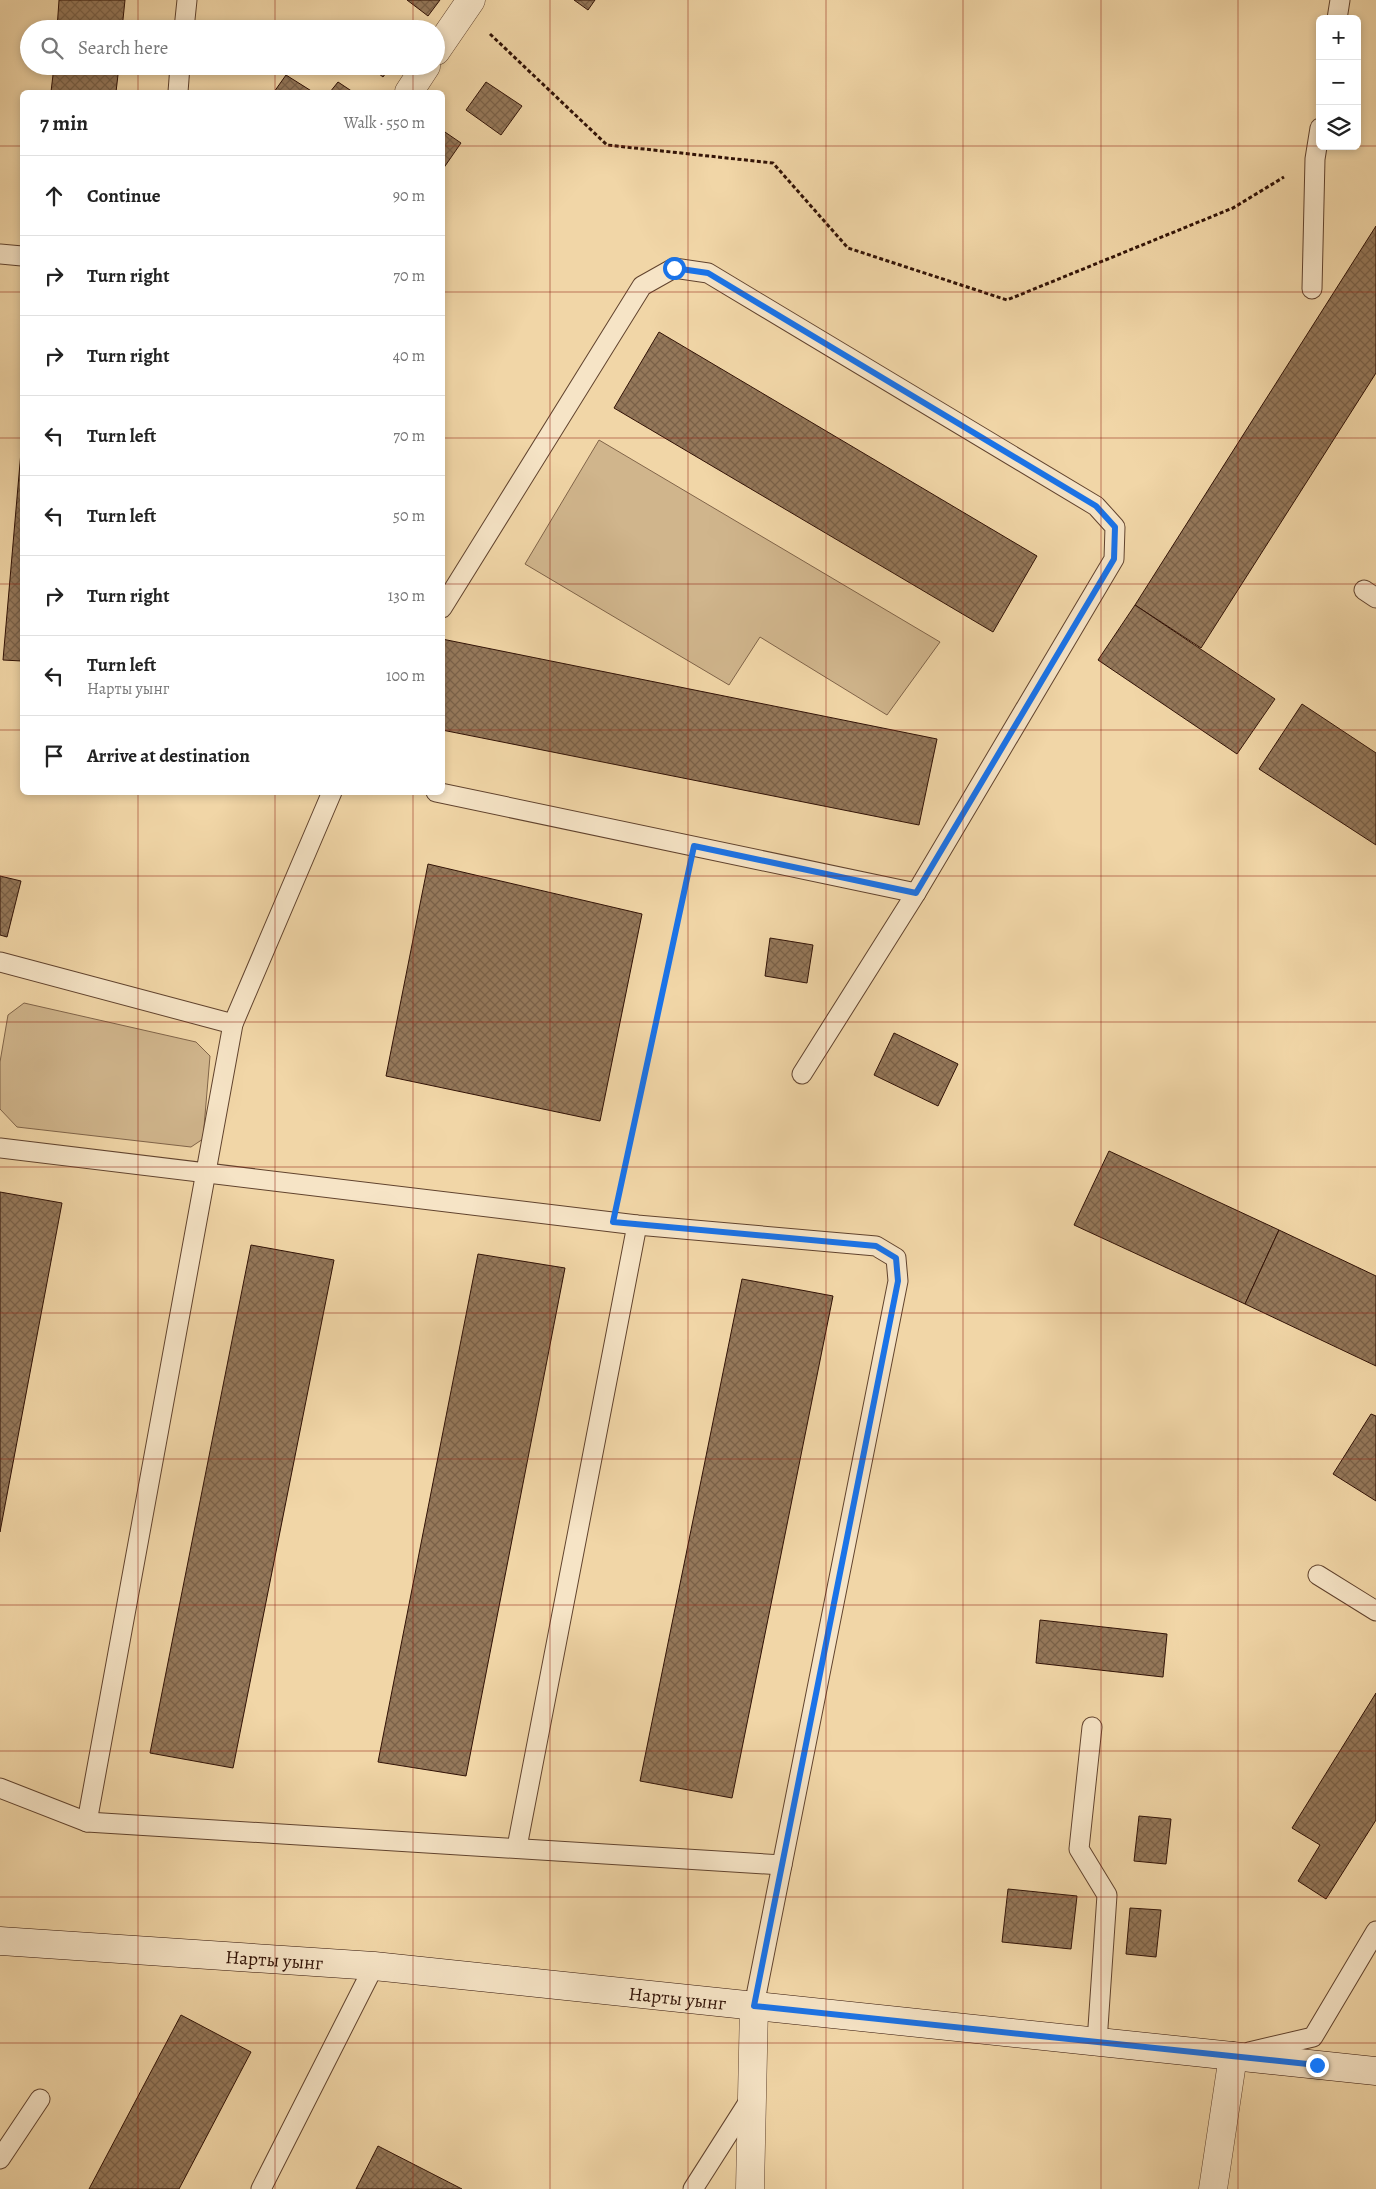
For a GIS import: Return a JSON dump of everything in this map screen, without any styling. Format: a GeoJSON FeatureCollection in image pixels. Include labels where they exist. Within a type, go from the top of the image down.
{"type":"FeatureCollection","features":[{"type":"Feature","properties":{"kind":"street"},"geometry":{"type":"LineString","coordinates":[[445,39],[468,5]]}},
{"type":"Feature","properties":{"kind":"street"},"geometry":{"type":"LineString","coordinates":[[410,90],[420,75]]}},
{"type":"Feature","properties":{"kind":"street","name":"Нарты уынг"},"geometry":{"type":"LineString","coordinates":[[0,1925],[38,1943]]}},
{"type":"Feature","properties":{"kind":"street","name":"Нарты уынг"},"geometry":{"type":"LineString","coordinates":[[0,1941],[374,1966],[1376,2071]]}},
{"type":"Feature","properties":{"kind":"street"},"geometry":{"type":"LineString","coordinates":[[750,2189],[754,2006]]}},
{"type":"Feature","properties":{"kind":"street"},"geometry":{"type":"LineString","coordinates":[[1214,2189],[1233,2056]]}},
{"type":"Feature","properties":{"kind":"lane"},"geometry":{"type":"LineString","coordinates":[[185,20],[187,0]]}},
{"type":"Feature","properties":{"kind":"lane"},"geometry":{"type":"LineString","coordinates":[[1338,15],[1340,0]]}},
{"type":"Feature","properties":{"kind":"lane"},"geometry":{"type":"LineString","coordinates":[[178,90],[179,75]]}},
{"type":"Feature","properties":{"kind":"lane"},"geometry":{"type":"LineString","coordinates":[[1312,289],[1316,150]]}},
{"type":"Feature","properties":{"kind":"lane"},"geometry":{"type":"LineString","coordinates":[[0,254],[20,256]]}},
{"type":"Feature","properties":{"kind":"lane"},"geometry":{"type":"LineString","coordinates":[[445,603],[642,286],[674,268],[708,273],[1096,506],[1115,527],[1114,559],[916,893],[802,1074]]}},
{"type":"Feature","properties":{"kind":"lane"},"geometry":{"type":"LineString","coordinates":[[445,794],[916,893]]}},
{"type":"Feature","properties":{"kind":"lane"},"geometry":{"type":"LineString","coordinates":[[88,1822],[233,1024],[331,795]]}},
{"type":"Feature","properties":{"kind":"lane"},"geometry":{"type":"LineString","coordinates":[[0,962],[233,1024]]}},
{"type":"Feature","properties":{"kind":"lane"},"geometry":{"type":"LineString","coordinates":[[0,1148],[613,1222],[876,1246],[896,1258],[898,1281],[754,2006]]}},
{"type":"Feature","properties":{"kind":"lane"},"geometry":{"type":"LineString","coordinates":[[517,1847],[637,1224]]}},
{"type":"Feature","properties":{"kind":"lane"},"geometry":{"type":"LineString","coordinates":[[1318,1575],[1376,1611]]}},
{"type":"Feature","properties":{"kind":"lane"},"geometry":{"type":"LineString","coordinates":[[1092,1727],[1080,1849],[1107,1894],[1097,2042]]}},
{"type":"Feature","properties":{"kind":"lane"},"geometry":{"type":"LineString","coordinates":[[0,1788],[88,1822],[517,1847],[782,1865]]}},
{"type":"Feature","properties":{"kind":"lane"},"geometry":{"type":"LineString","coordinates":[[1233,2056],[1314,2037],[1376,1931]]}},
{"type":"Feature","properties":{"kind":"lane"},"geometry":{"type":"LineString","coordinates":[[261,2189],[374,1966]]}},
{"type":"Feature","properties":{"kind":"lane"},"geometry":{"type":"LineString","coordinates":[[693,2189],[753,2095]]}},
{"type":"Feature","properties":{"kind":"lane"},"geometry":{"type":"LineString","coordinates":[[0,2159],[40,2099]]}},
{"type":"Feature","properties":{"kind":"path"},"geometry":{"type":"LineString","coordinates":[[468,5],[607,145],[773,164],[848,248],[1007,300],[1233,208],[1315,159]]}},
{"type":"Feature","properties":{"kind":"path"},"geometry":{"type":"LineString","coordinates":[[613,1222],[694,846]]}},
{"type":"Feature","properties":{"kind":"shaded area"},"geometry":{"type":"Polygon","coordinates":[[[599,440],[940,642],[887,715],[760,637],[729,685],[525,564],[599,440]]]}},
{"type":"Feature","properties":{"kind":"shaded area"},"geometry":{"type":"Polygon","coordinates":[[[24,1003],[196,1042],[210,1056],[203,1139],[191,1147],[17,1127],[0,1109],[0,1062],[8,1015],[24,1003]]]}},
{"type":"Feature","properties":{"kind":"building"},"geometry":{"type":"Polygon","coordinates":[[[59,0],[125,0],[123,20],[58,20],[59,0]]]}},
{"type":"Feature","properties":{"kind":"building"},"geometry":{"type":"Polygon","coordinates":[[[407,0],[440,0],[428,16],[407,0]]]}},
{"type":"Feature","properties":{"kind":"building"},"geometry":{"type":"Polygon","coordinates":[[[574,0],[595,0],[588,10],[574,0]]]}},
{"type":"Feature","properties":{"kind":"building"},"geometry":{"type":"Polygon","coordinates":[[[53,75],[118,75],[116,90],[51,90],[53,75]]]}},
{"type":"Feature","properties":{"kind":"building"},"geometry":{"type":"Polygon","coordinates":[[[286,75],[310,90],[275,90],[286,75]]]}},
{"type":"Feature","properties":{"kind":"building"},"geometry":{"type":"Polygon","coordinates":[[[338,82],[350,90],[332,90],[338,82]]]}},
{"type":"Feature","properties":{"kind":"building"},"geometry":{"type":"Polygon","coordinates":[[[486,82],[522,106],[501,135],[466,110],[486,82]]]}},
{"type":"Feature","properties":{"kind":"building"},"geometry":{"type":"Polygon","coordinates":[[[445,132],[461,143],[445,166],[445,132]]]}},
{"type":"Feature","properties":{"kind":"building"},"geometry":{"type":"Polygon","coordinates":[[[1376,226],[1376,373],[1201,648],[1135,605],[1376,226]]]}},
{"type":"Feature","properties":{"kind":"building"},"geometry":{"type":"Polygon","coordinates":[[[659,332],[1037,556],[993,632],[614,408],[659,332]]]}},
{"type":"Feature","properties":{"kind":"building"},"geometry":{"type":"Polygon","coordinates":[[[20,463],[20,661],[3,660],[20,463]]]}},
{"type":"Feature","properties":{"kind":"building"},"geometry":{"type":"Polygon","coordinates":[[[1135,605],[1275,699],[1237,754],[1098,660],[1135,605]]]}},
{"type":"Feature","properties":{"kind":"building"},"geometry":{"type":"Polygon","coordinates":[[[445,640],[937,739],[919,825],[445,731],[445,640]]]}},
{"type":"Feature","properties":{"kind":"building"},"geometry":{"type":"Polygon","coordinates":[[[1302,704],[1376,753],[1376,845],[1259,769],[1302,704]]]}},
{"type":"Feature","properties":{"kind":"building"},"geometry":{"type":"Polygon","coordinates":[[[428,864],[642,914],[600,1121],[386,1076],[428,864]]]}},
{"type":"Feature","properties":{"kind":"building"},"geometry":{"type":"Polygon","coordinates":[[[0,876],[21,881],[7,937],[0,935],[0,876]]]}},
{"type":"Feature","properties":{"kind":"building"},"geometry":{"type":"Polygon","coordinates":[[[770,938],[813,945],[807,983],[765,976],[770,938]]]}},
{"type":"Feature","properties":{"kind":"building"},"geometry":{"type":"Polygon","coordinates":[[[894,1033],[958,1064],[938,1106],[874,1075],[894,1033]]]}},
{"type":"Feature","properties":{"kind":"building"},"geometry":{"type":"Polygon","coordinates":[[[1109,1151],[1279,1230],[1245,1304],[1074,1225],[1109,1151]]]}},
{"type":"Feature","properties":{"kind":"building"},"geometry":{"type":"Polygon","coordinates":[[[0,1192],[62,1203],[0,1532],[0,1192]]]}},
{"type":"Feature","properties":{"kind":"building"},"geometry":{"type":"Polygon","coordinates":[[[1279,1230],[1376,1276],[1376,1366],[1245,1304],[1279,1230]]]}},
{"type":"Feature","properties":{"kind":"building"},"geometry":{"type":"Polygon","coordinates":[[[251,1245],[334,1260],[233,1768],[150,1753],[251,1245]]]}},
{"type":"Feature","properties":{"kind":"building"},"geometry":{"type":"Polygon","coordinates":[[[478,1254],[565,1268],[466,1776],[378,1762],[478,1254]]]}},
{"type":"Feature","properties":{"kind":"building"},"geometry":{"type":"Polygon","coordinates":[[[742,1279],[833,1296],[732,1798],[640,1781],[742,1279]]]}},
{"type":"Feature","properties":{"kind":"building"},"geometry":{"type":"Polygon","coordinates":[[[1371,1414],[1376,1416],[1376,1501],[1333,1474],[1371,1414]]]}},
{"type":"Feature","properties":{"kind":"building"},"geometry":{"type":"Polygon","coordinates":[[[1040,1620],[1167,1634],[1163,1677],[1036,1663],[1040,1620]]]}},
{"type":"Feature","properties":{"kind":"building"},"geometry":{"type":"Polygon","coordinates":[[[1376,1693],[1376,1820],[1326,1899],[1298,1881],[1320,1845],[1292,1828],[1376,1693]]]}},
{"type":"Feature","properties":{"kind":"building"},"geometry":{"type":"Polygon","coordinates":[[[1139,1816],[1171,1819],[1166,1864],[1134,1861],[1139,1816]]]}},
{"type":"Feature","properties":{"kind":"building"},"geometry":{"type":"Polygon","coordinates":[[[1008,1889],[1077,1896],[1071,1949],[1002,1942],[1008,1889]]]}},
{"type":"Feature","properties":{"kind":"building"},"geometry":{"type":"Polygon","coordinates":[[[1130,1908],[1161,1910],[1156,1957],[1126,1954],[1130,1908]]]}},
{"type":"Feature","properties":{"kind":"building"},"geometry":{"type":"Polygon","coordinates":[[[181,2015],[251,2052],[179,2189],[89,2189],[181,2015]]]}},
{"type":"Feature","properties":{"kind":"building"},"geometry":{"type":"Polygon","coordinates":[[[378,2146],[462,2189],[356,2189],[378,2146]]]}},
{"type":"Feature","properties":{"kind":"route"},"geometry":{"type":"LineString","coordinates":[[674,268],[708,273],[1096,506],[1115,527],[1114,559],[916,893],[694,846],[613,1222],[876,1246],[896,1258],[898,1281],[782,1865],[766,1936],[754,2006],[1317,2065]]}}]}
